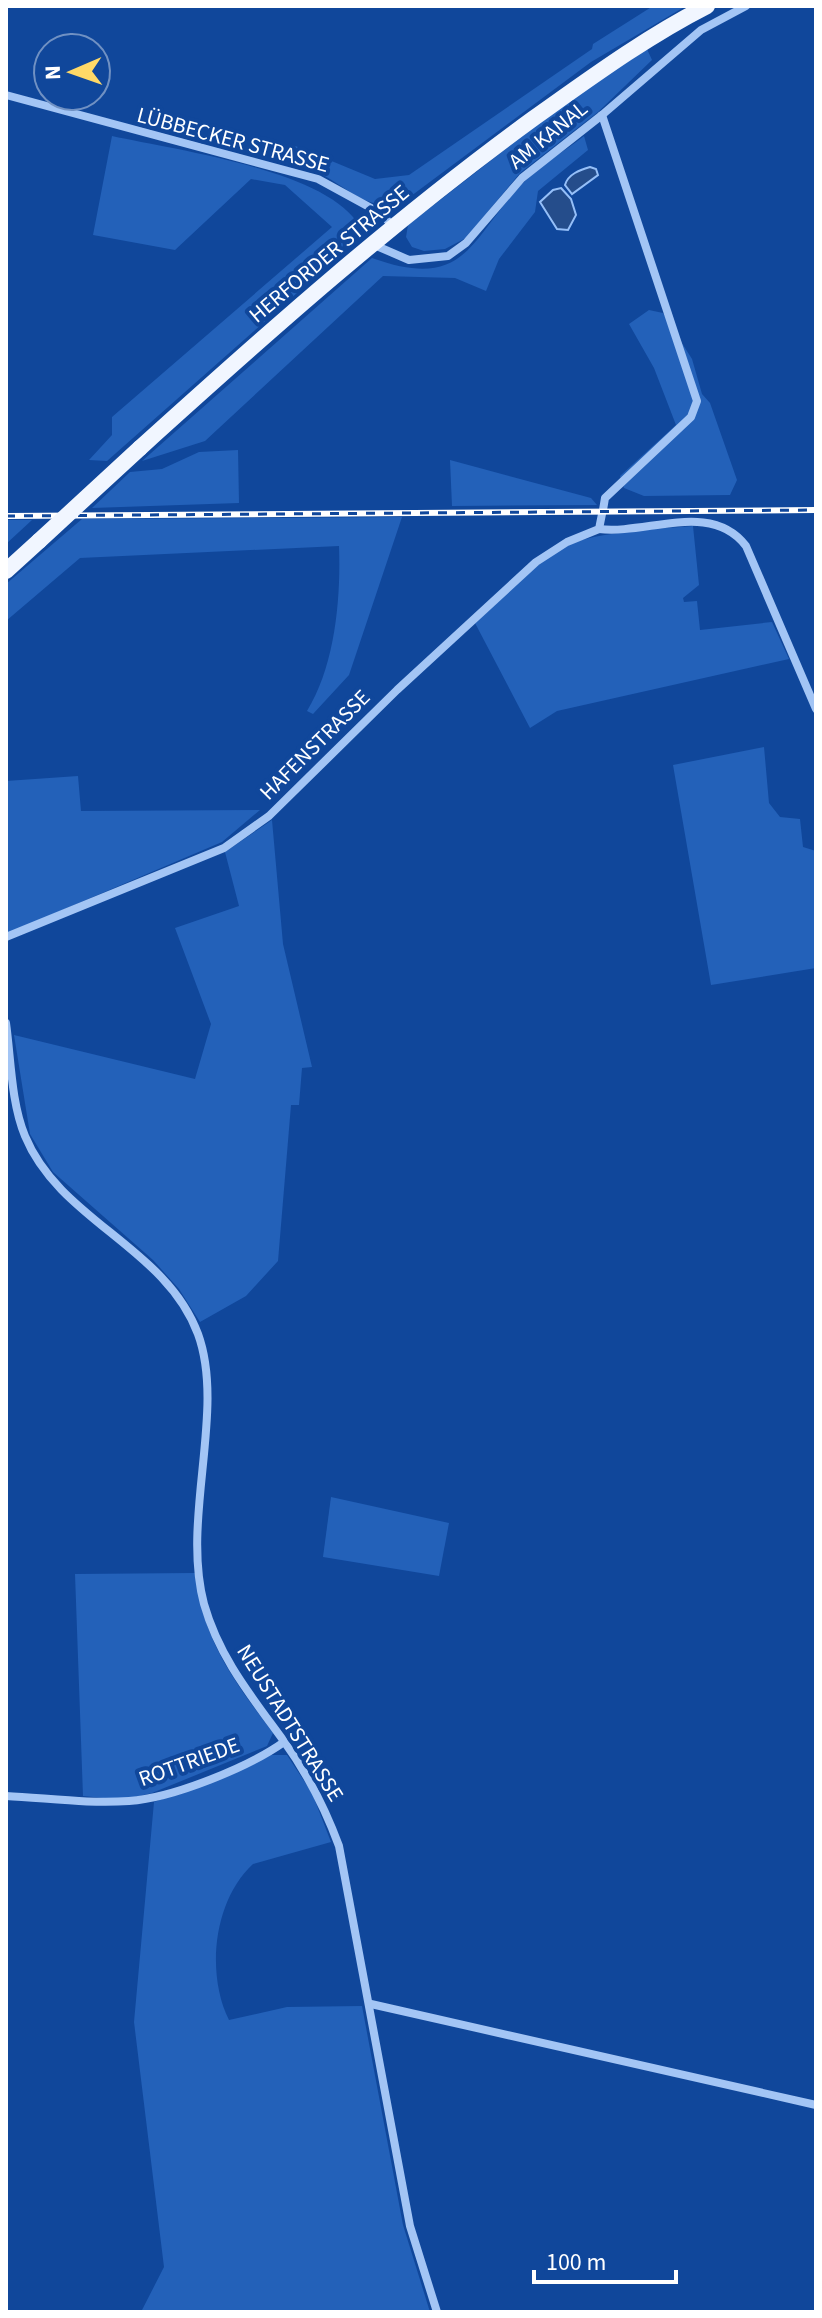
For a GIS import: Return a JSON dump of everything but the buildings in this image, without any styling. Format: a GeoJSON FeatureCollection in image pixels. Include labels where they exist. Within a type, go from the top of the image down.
{"type":"FeatureCollection","features":[{"type":"Feature","properties":{"kind":"main road","name":"HERFORDER STRASSE"},"geometry":{"type":"LineString","coordinates":[[6,571],[371,244],[586,81],[707,6]]}},
{"type":"Feature","properties":{"kind":"street","name":"AM KANAL"},"geometry":{"type":"LineString","coordinates":[[371,244],[409,260],[426,261],[448,256],[466,243],[522,178],[602,115],[701,30],[746,6]]}},
{"type":"Feature","properties":{"kind":"street","name":"LÜBBECKER STRASSE"},"geometry":{"type":"LineString","coordinates":[[6,95],[328,184],[382,214],[393,227]]}},
{"type":"Feature","properties":{"kind":"street"},"geometry":{"type":"LineString","coordinates":[[602,115],[697,401],[691,417],[605,498],[599,529],[617,531],[697,522],[728,527],[746,546],[816,709]]}},
{"type":"Feature","properties":{"kind":"street","name":"HAFENSTRASSE"},"geometry":{"type":"LineString","coordinates":[[6,937],[224,848],[269,816],[397,690],[536,562],[567,542],[599,529]]}},
{"type":"Feature","properties":{"kind":"street","name":"NEUSTADTSTRASSE"},"geometry":{"type":"LineString","coordinates":[[6,1023],[24,1135],[48,1175],[73,1202],[151,1265],[175,1292],[197,1332],[207,1382],[197,1531],[204,1602],[215,1636],[239,1682],[316,1790],[339,1846],[371,2004],[410,2226],[437,2312]]}},
{"type":"Feature","properties":{"kind":"street","name":"ROTTRIEDE"},"geometry":{"type":"LineString","coordinates":[[6,1796],[108,1802],[153,1797],[209,1778],[284,1742]]}},
{"type":"Feature","properties":{"kind":"street"},"geometry":{"type":"LineString","coordinates":[[371,2004],[816,2105]]}},
{"type":"Feature","properties":{"kind":"shaded area"},"geometry":{"type":"Polygon","coordinates":[[[653,6],[686,6],[591,62],[403,202],[380,205],[369,202],[317,172],[286,163],[286,152],[293,145],[375,179],[409,175],[592,49],[593,44],[653,6]]]}},
{"type":"Feature","properties":{"kind":"shaded area"},"geometry":{"type":"Polygon","coordinates":[[[647,49],[652,60],[598,112],[520,173],[466,238],[445,249],[424,251],[412,247],[406,237],[408,225],[561,106],[647,49]]]}},
{"type":"Feature","properties":{"kind":"shaded area"},"geometry":{"type":"Polygon","coordinates":[[[112,136],[248,165],[285,177],[343,207],[360,227],[358,239],[107,461],[89,460],[112,435],[112,417],[332,227],[285,185],[251,179],[175,250],[93,235],[112,136]]]}},
{"type":"Feature","properties":{"kind":"shaded area"},"geometry":{"type":"Polygon","coordinates":[[[584,136],[588,150],[538,191],[535,212],[499,259],[486,291],[455,278],[383,276],[205,441],[142,461],[372,258],[404,267],[429,268],[449,264],[478,239],[525,181],[584,136]]]}},
{"type":"Feature","properties":{"kind":"shaded area"},"geometry":{"type":"Polygon","coordinates":[[[590,167],[596,169],[598,175],[572,194],[565,185],[569,178],[590,167]]]}},
{"type":"Feature","properties":{"kind":"shaded area"},"geometry":{"type":"Polygon","coordinates":[[[561,188],[571,199],[576,215],[568,230],[557,229],[540,202],[553,190],[561,188]]]}},
{"type":"Feature","properties":{"kind":"shaded area"},"geometry":{"type":"Polygon","coordinates":[[[649,310],[663,313],[692,359],[702,394],[710,403],[737,480],[730,495],[644,496],[624,488],[620,476],[676,425],[654,368],[629,324],[649,310]]]}},
{"type":"Feature","properties":{"kind":"shaded area"},"geometry":{"type":"Polygon","coordinates":[[[238,450],[239,503],[92,508],[130,472],[162,469],[199,452],[238,450]]]}},
{"type":"Feature","properties":{"kind":"shaded area"},"geometry":{"type":"Polygon","coordinates":[[[450,460],[591,498],[597,505],[452,506],[450,460]]]}},
{"type":"Feature","properties":{"kind":"shaded area"},"geometry":{"type":"Polygon","coordinates":[[[402,517],[349,675],[313,714],[307,711],[324,674],[334,632],[339,588],[339,546],[80,558],[6,621],[6,584],[82,519],[402,517]]]}},
{"type":"Feature","properties":{"kind":"shaded area"},"geometry":{"type":"Polygon","coordinates":[[[6,520],[32,520],[6,544],[6,520]]]}},
{"type":"Feature","properties":{"kind":"shaded area"},"geometry":{"type":"Polygon","coordinates":[[[693,526],[699,585],[683,598],[684,602],[697,601],[700,630],[772,622],[789,659],[557,711],[530,728],[475,623],[532,570],[571,544],[612,534],[693,526]]]}},
{"type":"Feature","properties":{"kind":"shaded area"},"geometry":{"type":"Polygon","coordinates":[[[764,747],[769,803],[780,817],[800,819],[803,847],[816,851],[816,968],[711,985],[673,765],[764,747]]]}},
{"type":"Feature","properties":{"kind":"shaded area"},"geometry":{"type":"Polygon","coordinates":[[[78,776],[81,811],[260,810],[222,842],[6,934],[6,781],[78,776]]]}},
{"type":"Feature","properties":{"kind":"shaded area"},"geometry":{"type":"Polygon","coordinates":[[[272,820],[283,944],[312,1067],[302,1068],[299,1105],[291,1105],[278,1261],[246,1296],[200,1322],[179,1289],[153,1260],[53,1172],[30,1134],[14,1035],[195,1079],[211,1024],[175,928],[239,906],[225,852],[272,820]]]}},
{"type":"Feature","properties":{"kind":"shaded area"},"geometry":{"type":"Polygon","coordinates":[[[331,1497],[449,1523],[439,1576],[323,1557],[331,1497]]]}},
{"type":"Feature","properties":{"kind":"shaded area"},"geometry":{"type":"Polygon","coordinates":[[[195,1573],[205,1619],[222,1658],[273,1733],[267,1746],[152,1793],[123,1800],[83,1796],[75,1574],[195,1573]]]}},
{"type":"Feature","properties":{"kind":"shaded area"},"geometry":{"type":"Polygon","coordinates":[[[271,1755],[287,1755],[312,1793],[331,1842],[253,1864],[240,1879],[229,1898],[217,1939],[217,1981],[222,2002],[229,2020],[287,2007],[362,2006],[403,2225],[430,2312],[141,2312],[164,2267],[134,2022],[154,1802],[215,1781],[271,1755]]]}},
{"type":"Feature","properties":{"kind":"railway"},"geometry":{"type":"LineString","coordinates":[[6,516],[816,510]]}}]}
